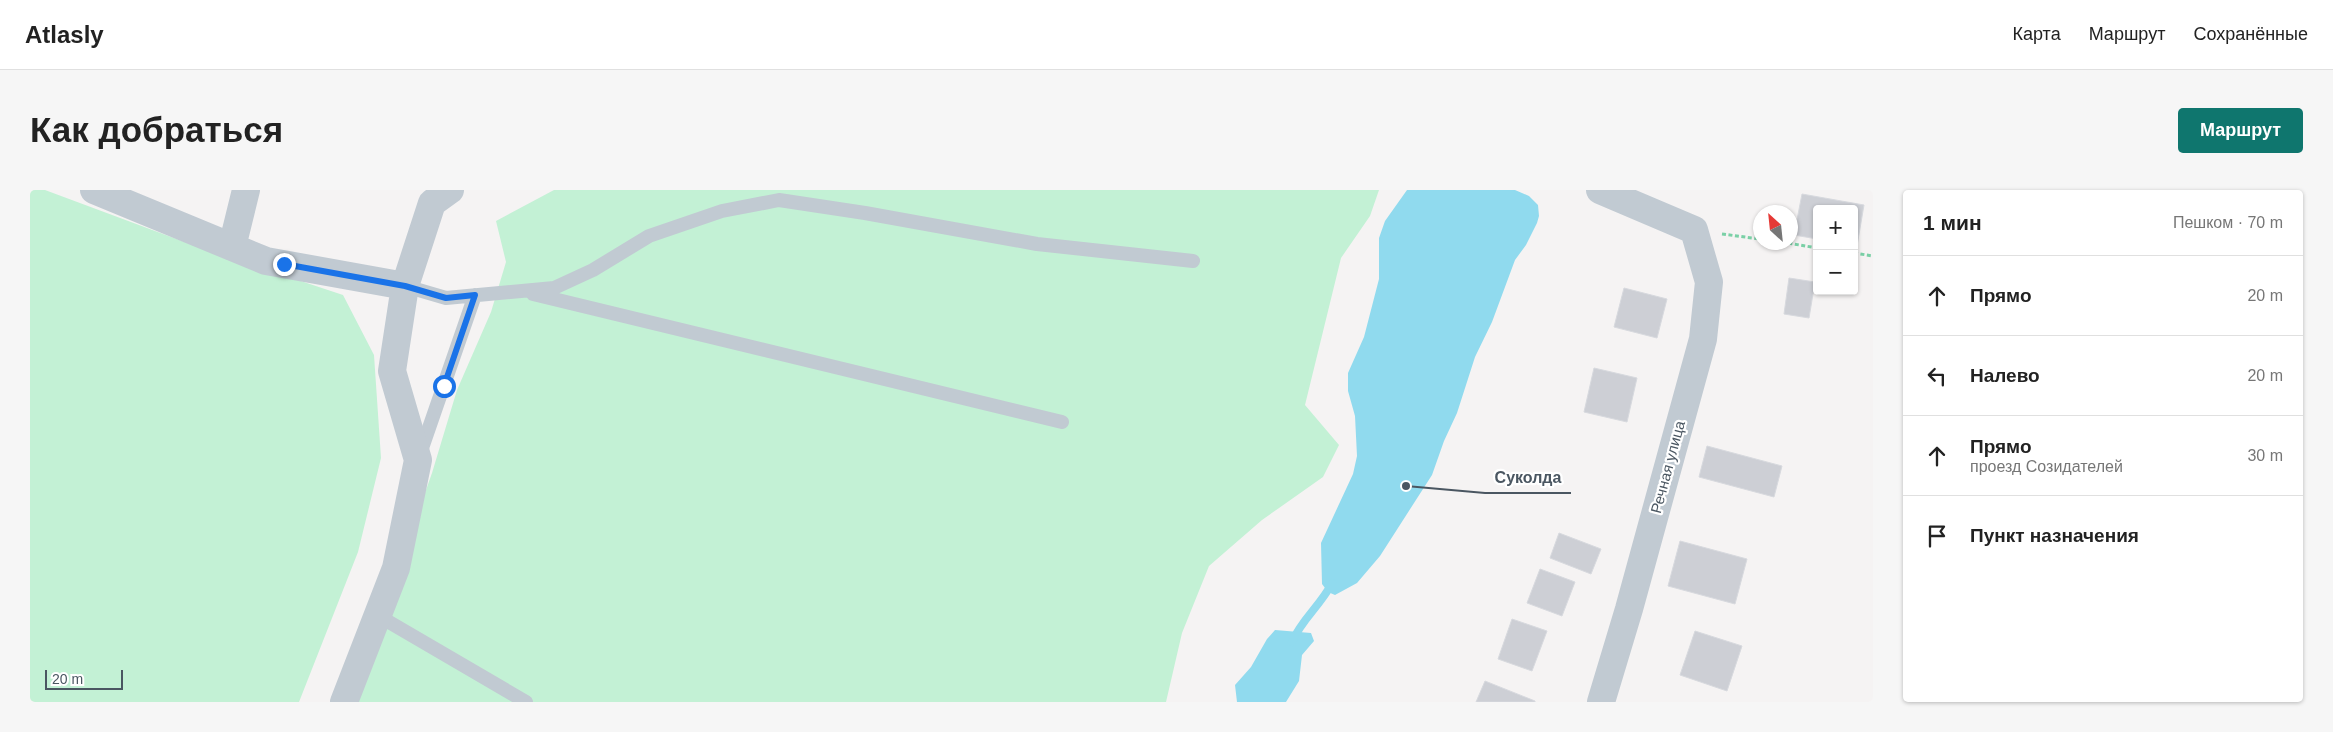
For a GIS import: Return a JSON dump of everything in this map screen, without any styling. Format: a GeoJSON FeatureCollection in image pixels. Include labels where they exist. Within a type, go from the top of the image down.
{"type":"FeatureCollection","features":[{"type":"Feature","properties":{"kind":"street"},"geometry":{"type":"LineString","coordinates":[[94,190],[266,261],[405,286]]}},
{"type":"Feature","properties":{"kind":"street"},"geometry":{"type":"LineString","coordinates":[[232,247],[246,190]]}},
{"type":"Feature","properties":{"kind":"street"},"geometry":{"type":"LineString","coordinates":[[344,702],[396,568],[418,460],[392,371],[405,286],[432,203],[450,190]]}},
{"type":"Feature","properties":{"kind":"street"},"geometry":{"type":"LineString","coordinates":[[1600,190],[1694,230]]}},
{"type":"Feature","properties":{"kind":"street","name":"Речная улица"},"geometry":{"type":"LineString","coordinates":[[1601,702],[1632,600],[1703,339],[1709,282],[1694,230]]}},
{"type":"Feature","properties":{"kind":"lane"},"geometry":{"type":"LineString","coordinates":[[405,286],[446,298],[554,288],[593,270],[649,236],[722,211],[780,200],[1037,244],[1193,261]]}},
{"type":"Feature","properties":{"kind":"lane"},"geometry":{"type":"LineString","coordinates":[[518,290],[1062,422]]}},
{"type":"Feature","properties":{"kind":"lane"},"geometry":{"type":"LineString","coordinates":[[418,460],[475,295]]}},
{"type":"Feature","properties":{"kind":"lane"},"geometry":{"type":"LineString","coordinates":[[377,615],[526,702]]}},
{"type":"Feature","properties":{"kind":"path"},"geometry":{"type":"LineString","coordinates":[[1694,230],[1753,238]]}},
{"type":"Feature","properties":{"kind":"path"},"geometry":{"type":"LineString","coordinates":[[1798,245],[1813,247]]}},
{"type":"Feature","properties":{"kind":"path"},"geometry":{"type":"LineString","coordinates":[[1858,254],[1873,256]]}},
{"type":"Feature","properties":{"kind":"green space"},"geometry":{"type":"Polygon","coordinates":[[[30,190],[45,190],[198,247],[343,295],[374,355],[381,458],[358,552],[299,702],[30,702],[30,190]]]}},
{"type":"Feature","properties":{"kind":"green space"},"geometry":{"type":"Polygon","coordinates":[[[554,190],[1379,190],[1370,216],[1341,258],[1305,405],[1339,445],[1323,477],[1262,520],[1209,566],[1182,633],[1166,702],[353,702],[370,648],[432,473],[457,390],[491,312],[506,262],[496,221],[554,190]]]}},
{"type":"Feature","properties":{"kind":"water"},"geometry":{"type":"Polygon","coordinates":[[[1407,190],[1515,190],[1529,196],[1538,205],[1539,216],[1526,245],[1515,260],[1492,322],[1475,357],[1457,413],[1444,441],[1432,475],[1380,556],[1357,583],[1335,595],[1328,592],[1322,584],[1321,543],[1353,474],[1357,456],[1355,416],[1348,391],[1348,373],[1364,337],[1379,279],[1379,238],[1385,221],[1407,190]]]}},
{"type":"Feature","properties":{"kind":"water"},"geometry":{"type":"Polygon","coordinates":[[[1275,630],[1311,633],[1314,641],[1302,655],[1299,681],[1286,702],[1237,702],[1235,685],[1251,667],[1267,639],[1275,630]]]}},
{"type":"Feature","properties":{"kind":"building"},"geometry":{"type":"Polygon","coordinates":[[[1802,194],[1864,205],[1858,240],[1858,205],[1813,205],[1813,238],[1798,236],[1798,214],[1802,194]]]}},
{"type":"Feature","properties":{"kind":"building"},"geometry":{"type":"Polygon","coordinates":[[[1789,278],[1813,282],[1809,318],[1784,314],[1789,278]]]}},
{"type":"Feature","properties":{"kind":"building"},"geometry":{"type":"Polygon","coordinates":[[[1624,288],[1667,299],[1657,338],[1614,327],[1624,288]]]}},
{"type":"Feature","properties":{"kind":"building"},"geometry":{"type":"Polygon","coordinates":[[[1594,368],[1637,378],[1627,422],[1584,412],[1594,368]]]}},
{"type":"Feature","properties":{"kind":"building"},"geometry":{"type":"Polygon","coordinates":[[[1707,446],[1782,466],[1774,497],[1699,477],[1707,446]]]}},
{"type":"Feature","properties":{"kind":"building"},"geometry":{"type":"Polygon","coordinates":[[[1559,533],[1601,549],[1591,574],[1550,558],[1559,533]]]}},
{"type":"Feature","properties":{"kind":"building"},"geometry":{"type":"Polygon","coordinates":[[[1680,541],[1747,559],[1735,604],[1668,586],[1680,541]]]}},
{"type":"Feature","properties":{"kind":"building"},"geometry":{"type":"Polygon","coordinates":[[[1540,569],[1575,582],[1562,616],[1527,603],[1540,569]]]}},
{"type":"Feature","properties":{"kind":"building"},"geometry":{"type":"Polygon","coordinates":[[[1512,619],[1547,631],[1532,671],[1498,659],[1512,619]]]}},
{"type":"Feature","properties":{"kind":"building"},"geometry":{"type":"Polygon","coordinates":[[[1695,631],[1742,646],[1727,691],[1680,675],[1695,631]]]}},
{"type":"Feature","properties":{"kind":"building"},"geometry":{"type":"Polygon","coordinates":[[[1485,681],[1535,701],[1535,702],[1476,702],[1485,681]]]}},
{"type":"Feature","properties":{"kind":"waterway"},"geometry":{"type":"LineString","coordinates":[[1292,642],[1300,627],[1332,583]]}},
{"type":"Feature","properties":{"kind":"place","name":"Суколда"},"geometry":{"type":"Point","coordinates":[1406,486]}},
{"type":"Feature","properties":{"kind":"route"},"geometry":{"type":"LineString","coordinates":[[284,264],[405,286],[446,298],[475,295],[444,386]]}}]}
